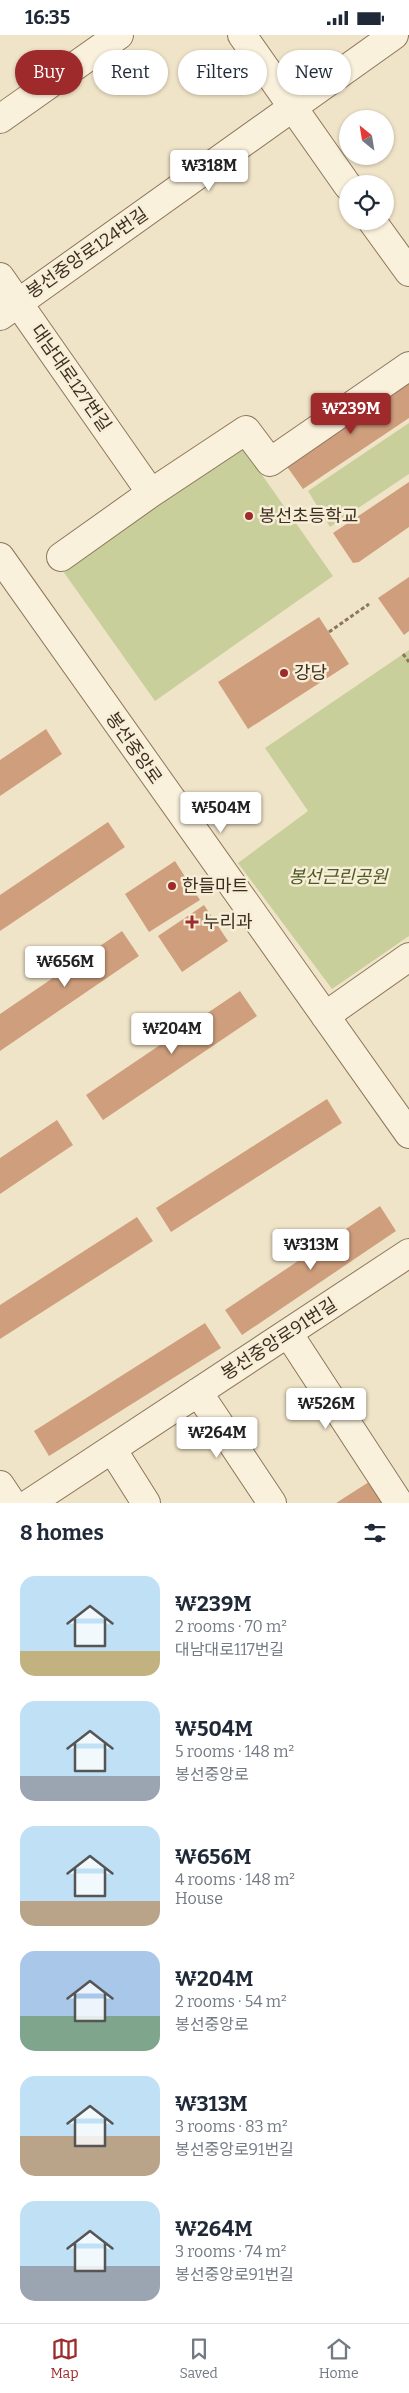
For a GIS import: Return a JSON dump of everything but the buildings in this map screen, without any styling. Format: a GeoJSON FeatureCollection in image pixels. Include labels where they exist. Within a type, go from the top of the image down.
{"type":"FeatureCollection","features":[{"type":"Feature","properties":{"kind":"street"},"geometry":{"type":"LineString","coordinates":[[0,119],[118,35]]}},
{"type":"Feature","properties":{"kind":"street"},"geometry":{"type":"LineString","coordinates":[[242,35],[340,175]]}},
{"type":"Feature","properties":{"kind":"street","name":"봉선중앙로124번길"},"geometry":{"type":"LineString","coordinates":[[9,309],[394,35]]}},
{"type":"Feature","properties":{"kind":"street"},"geometry":{"type":"LineString","coordinates":[[379,230],[409,271]]}},
{"type":"Feature","properties":{"kind":"street","name":"대남대로127번길"},"geometry":{"type":"LineString","coordinates":[[0,277],[9,309],[147,486]]}},
{"type":"Feature","properties":{"kind":"street"},"geometry":{"type":"LineString","coordinates":[[61,557],[147,486],[246,430],[270,462],[409,366]]}},
{"type":"Feature","properties":{"kind":"street","name":"봉선중앙로"},"geometry":{"type":"LineString","coordinates":[[0,557],[409,1134]]}},
{"type":"Feature","properties":{"kind":"street"},"geometry":{"type":"LineString","coordinates":[[325,1016],[409,957]]}},
{"type":"Feature","properties":{"kind":"street","name":"봉선중앙로91번길"},"geometry":{"type":"LineString","coordinates":[[30,1503],[409,1253]]}},
{"type":"Feature","properties":{"kind":"street"},"geometry":{"type":"LineString","coordinates":[[288,1333],[399,1503]]}},
{"type":"Feature","properties":{"kind":"street"},"geometry":{"type":"LineString","coordinates":[[198,1392],[272,1503]]}},
{"type":"Feature","properties":{"kind":"street"},"geometry":{"type":"LineString","coordinates":[[112,1449],[146,1503]]}},
{"type":"Feature","properties":{"kind":"street"},"geometry":{"type":"LineString","coordinates":[[0,1485],[12,1503]]}},
{"type":"Feature","properties":{"kind":"path"},"geometry":{"type":"LineString","coordinates":[[329,632],[369,604]]}},
{"type":"Feature","properties":{"kind":"path"},"geometry":{"type":"LineString","coordinates":[[403,654],[409,662]]}},
{"type":"Feature","properties":{"kind":"green space"},"geometry":{"type":"Polygon","coordinates":[[[409,423],[409,474],[330,527],[308,491],[409,423]]]}},
{"type":"Feature","properties":{"kind":"green space"},"geometry":{"type":"Polygon","coordinates":[[[239,442],[333,576],[155,701],[60,567],[239,442]]]}},
{"type":"Feature","properties":{"kind":"green space","name":"봉선근린공원"},"geometry":{"type":"Polygon","coordinates":[[[409,650],[409,936],[332,989],[238,863],[308,811],[265,748],[409,650]]]}},
{"type":"Feature","properties":{"kind":"place","name":"봉선초등학교"},"geometry":{"type":"Point","coordinates":[249,516]}},
{"type":"Feature","properties":{"kind":"place","name":"강당"},"geometry":{"type":"Point","coordinates":[284,673]}},
{"type":"Feature","properties":{"kind":"place","name":"한들마트"},"geometry":{"type":"Point","coordinates":[172,886]}},
{"type":"Feature","properties":{"kind":"place","name":"누리과"},"geometry":{"type":"Point","coordinates":[192,922]}}]}
